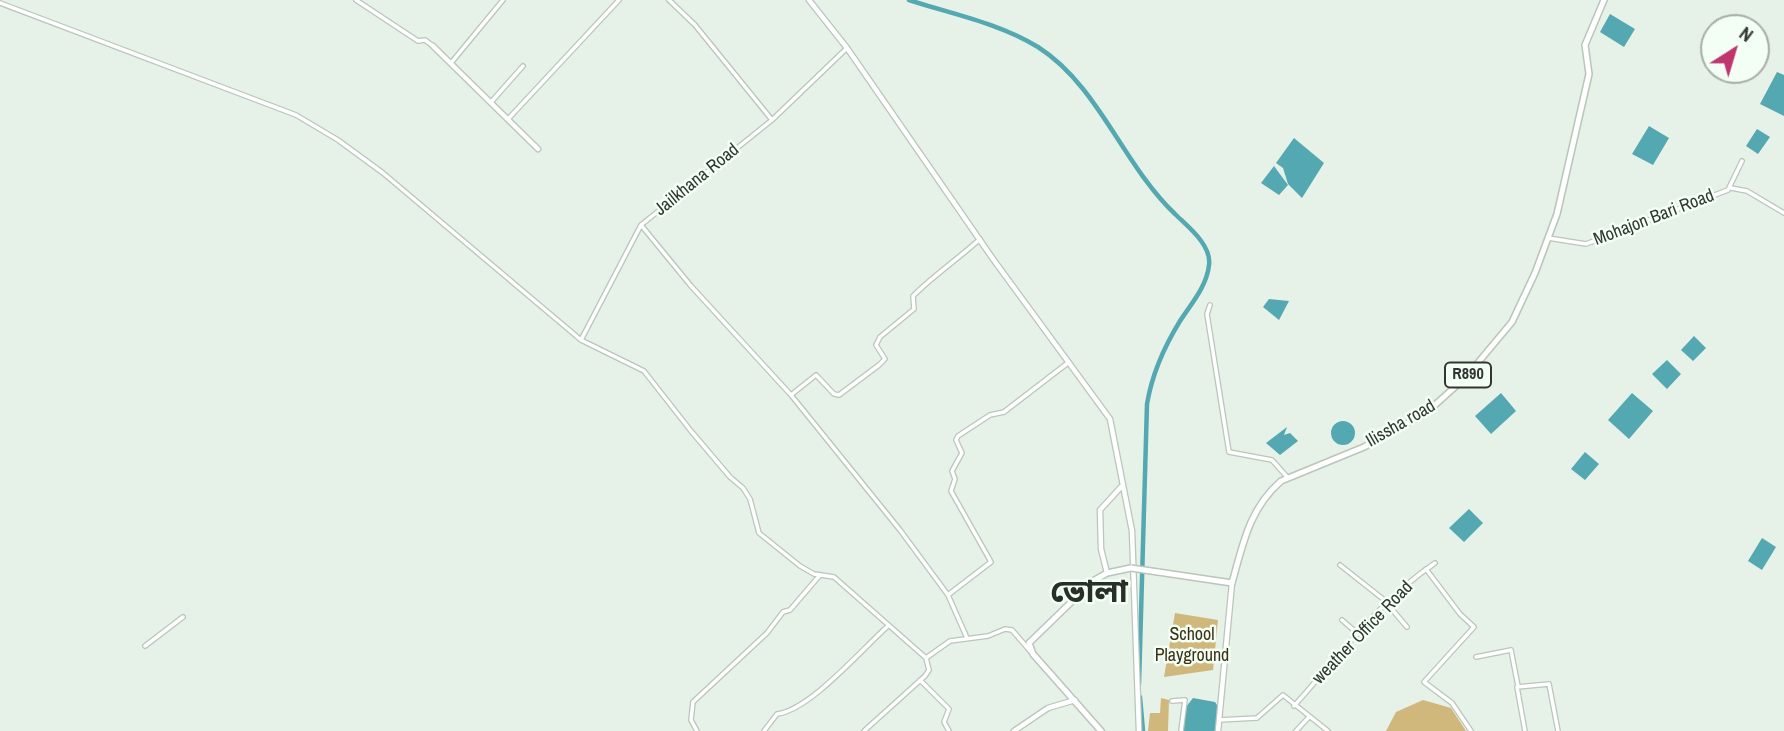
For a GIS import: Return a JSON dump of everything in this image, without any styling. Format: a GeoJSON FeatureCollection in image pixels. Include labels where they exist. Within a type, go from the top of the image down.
{"type":"FeatureCollection","features":[{"type":"Feature","properties":{"kind":"main road","name":"Ilissha road"},"geometry":{"type":"LineString","coordinates":[[1232,583],[1240,547],[1253,516],[1273,488],[1288,478],[1364,447],[1426,413],[1449,393],[1512,322],[1557,214],[1589,74],[1585,45],[1604,0]]}},
{"type":"Feature","properties":{"kind":"main road"},"geometry":{"type":"LineString","coordinates":[[1101,731],[1033,654],[1030,646],[1032,638],[1093,581],[1107,573],[1131,568],[1232,583]]}},
{"type":"Feature","properties":{"kind":"street"},"geometry":{"type":"LineString","coordinates":[[356,0],[418,41],[425,40],[433,46],[538,149]]}},
{"type":"Feature","properties":{"kind":"street"},"geometry":{"type":"LineString","coordinates":[[451,63],[503,0]]}},
{"type":"Feature","properties":{"kind":"street"},"geometry":{"type":"LineString","coordinates":[[509,118],[619,0]]}},
{"type":"Feature","properties":{"kind":"street"},"geometry":{"type":"LineString","coordinates":[[669,0],[695,25],[772,120]]}},
{"type":"Feature","properties":{"kind":"street"},"geometry":{"type":"LineString","coordinates":[[809,0],[847,48],[1110,419],[1121,486],[1132,531],[1139,731]]}},
{"type":"Feature","properties":{"kind":"street"},"geometry":{"type":"LineString","coordinates":[[0,3],[296,115],[383,173],[581,340],[651,378],[691,431],[730,477],[743,488],[750,499],[759,533],[800,566],[820,575],[834,577],[926,658],[929,670],[864,731]]}},
{"type":"Feature","properties":{"kind":"street","name":"Jailkhana Road"},"geometry":{"type":"LineString","coordinates":[[581,340],[642,225],[772,120],[847,48]]}},
{"type":"Feature","properties":{"kind":"street"},"geometry":{"type":"LineString","coordinates":[[492,101],[523,66]]}},
{"type":"Feature","properties":{"kind":"street","name":"Mohajon Bari Road"},"geometry":{"type":"LineString","coordinates":[[1548,238],[1586,244],[1731,188],[1742,161]]}},
{"type":"Feature","properties":{"kind":"street"},"geometry":{"type":"LineString","coordinates":[[1731,188],[1747,191],[1784,213]]}},
{"type":"Feature","properties":{"kind":"street"},"geometry":{"type":"LineString","coordinates":[[642,225],[691,286],[791,395],[900,530],[948,595],[967,638]]}},
{"type":"Feature","properties":{"kind":"street"},"geometry":{"type":"LineString","coordinates":[[791,395],[817,374],[834,394],[839,395],[879,365],[884,359],[876,345],[880,337],[914,309],[913,296],[933,275],[947,268],[980,239]]}},
{"type":"Feature","properties":{"kind":"street"},"geometry":{"type":"LineString","coordinates":[[1210,305],[1207,314],[1229,452],[1272,460],[1288,478]]}},
{"type":"Feature","properties":{"kind":"street"},"geometry":{"type":"LineString","coordinates":[[948,595],[990,562],[951,491],[955,479],[952,471],[962,453],[956,440],[990,415],[1004,412],[1069,362]]}},
{"type":"Feature","properties":{"kind":"street"},"geometry":{"type":"LineString","coordinates":[[1107,573],[1101,549],[1100,510],[1121,486]]}},
{"type":"Feature","properties":{"kind":"street","name":"weather Office Road"},"geometry":{"type":"LineString","coordinates":[[1294,706],[1387,604],[1435,564]]}},
{"type":"Feature","properties":{"kind":"street"},"geometry":{"type":"LineString","coordinates":[[1340,565],[1387,604],[1407,627]]}},
{"type":"Feature","properties":{"kind":"street"},"geometry":{"type":"LineString","coordinates":[[1426,569],[1460,614],[1474,627],[1424,682],[1452,703],[1471,731]]}},
{"type":"Feature","properties":{"kind":"street"},"geometry":{"type":"LineString","coordinates":[[696,731],[691,720],[693,702],[767,633],[783,612],[790,610],[820,575]]}},
{"type":"Feature","properties":{"kind":"street"},"geometry":{"type":"LineString","coordinates":[[1218,731],[1232,583]]}},
{"type":"Feature","properties":{"kind":"street"},"geometry":{"type":"LineString","coordinates":[[145,646],[183,617]]}},
{"type":"Feature","properties":{"kind":"street"},"geometry":{"type":"LineString","coordinates":[[1342,620],[1358,634]]}},
{"type":"Feature","properties":{"kind":"street"},"geometry":{"type":"LineString","coordinates":[[764,731],[778,714],[790,713],[809,700],[888,626]]}},
{"type":"Feature","properties":{"kind":"street"},"geometry":{"type":"LineString","coordinates":[[926,658],[950,641],[988,636],[1008,629],[1033,654]]}},
{"type":"Feature","properties":{"kind":"street"},"geometry":{"type":"LineString","coordinates":[[1476,656],[1511,650],[1525,731]]}},
{"type":"Feature","properties":{"kind":"street"},"geometry":{"type":"LineString","coordinates":[[920,680],[949,709],[944,722],[949,731]]}},
{"type":"Feature","properties":{"kind":"street"},"geometry":{"type":"LineString","coordinates":[[1518,686],[1549,684],[1558,731]]}},
{"type":"Feature","properties":{"kind":"street"},"geometry":{"type":"LineString","coordinates":[[1219,720],[1257,718],[1283,695],[1328,731]]}},
{"type":"Feature","properties":{"kind":"street"},"geometry":{"type":"LineString","coordinates":[[1014,731],[1048,708],[1076,700]]}},
{"type":"Feature","properties":{"kind":"street"},"geometry":{"type":"LineString","coordinates":[[1172,701],[1185,701],[1181,731]]}},
{"type":"Feature","properties":{"kind":"street"},"geometry":{"type":"LineString","coordinates":[[1296,731],[1309,717]]}},
{"type":"Feature","properties":{"kind":"green space","name":"School Playground"},"geometry":{"type":"Polygon","coordinates":[[[1175,613],[1218,620],[1213,670],[1164,677],[1175,613]]]}},
{"type":"Feature","properties":{"kind":"green space"},"geometry":{"type":"Polygon","coordinates":[[[1161,698],[1169,700],[1168,731],[1148,731],[1150,713],[1160,713],[1161,698]]]}},
{"type":"Feature","properties":{"kind":"green space"},"geometry":{"type":"Polygon","coordinates":[[[1423,700],[1451,708],[1466,731],[1386,731],[1396,712],[1423,700]]]}},
{"type":"Feature","properties":{"kind":"water"},"geometry":{"type":"Polygon","coordinates":[[[1610,14],[1635,29],[1624,47],[1600,32],[1610,14]]]}},
{"type":"Feature","properties":{"kind":"water"},"geometry":{"type":"Polygon","coordinates":[[[1777,72],[1784,75],[1784,116],[1760,104],[1777,72]]]}},
{"type":"Feature","properties":{"kind":"water"},"geometry":{"type":"Polygon","coordinates":[[[1649,126],[1669,138],[1653,165],[1632,154],[1649,126]]]}},
{"type":"Feature","properties":{"kind":"water"},"geometry":{"type":"Polygon","coordinates":[[[1757,129],[1770,137],[1758,154],[1746,146],[1757,129]]]}},
{"type":"Feature","properties":{"kind":"water"},"geometry":{"type":"Polygon","coordinates":[[[1294,138],[1324,163],[1302,198],[1288,184],[1283,168],[1276,163],[1294,138]]]}},
{"type":"Feature","properties":{"kind":"water"},"geometry":{"type":"Polygon","coordinates":[[[1274,166],[1288,185],[1279,195],[1261,183],[1274,166]]]}},
{"type":"Feature","properties":{"kind":"water"},"geometry":{"type":"Polygon","coordinates":[[[1269,299],[1289,301],[1279,320],[1263,307],[1269,299]]]}},
{"type":"Feature","properties":{"kind":"water"},"geometry":{"type":"Polygon","coordinates":[[[1694,336],[1706,348],[1693,361],[1681,350],[1694,336]]]}},
{"type":"Feature","properties":{"kind":"water"},"geometry":{"type":"Polygon","coordinates":[[[1667,360],[1681,374],[1667,389],[1652,374],[1667,360]]]}},
{"type":"Feature","properties":{"kind":"water"},"geometry":{"type":"Polygon","coordinates":[[[1501,393],[1516,411],[1491,434],[1475,416],[1501,393]]]}},
{"type":"Feature","properties":{"kind":"water"},"geometry":{"type":"Polygon","coordinates":[[[1632,393],[1653,411],[1629,439],[1608,420],[1632,393]]]}},
{"type":"Feature","properties":{"kind":"water"},"geometry":{"type":"Polygon","coordinates":[[[1343,421],[1352,424],[1355,433],[1352,442],[1343,445],[1334,442],[1331,433],[1334,424],[1343,421]]]}},
{"type":"Feature","properties":{"kind":"water"},"geometry":{"type":"Polygon","coordinates":[[[1287,427],[1284,435],[1290,433],[1298,441],[1280,455],[1266,443],[1287,427]]]}},
{"type":"Feature","properties":{"kind":"water"},"geometry":{"type":"Polygon","coordinates":[[[1585,452],[1599,464],[1585,480],[1571,469],[1585,452]]]}},
{"type":"Feature","properties":{"kind":"water"},"geometry":{"type":"Polygon","coordinates":[[[1469,509],[1483,523],[1464,542],[1449,528],[1469,509]]]}},
{"type":"Feature","properties":{"kind":"water"},"geometry":{"type":"Polygon","coordinates":[[[1762,538],[1776,547],[1762,570],[1748,561],[1762,538]]]}},
{"type":"Feature","properties":{"kind":"water"},"geometry":{"type":"Polygon","coordinates":[[[1193,698],[1215,702],[1219,708],[1216,731],[1182,731],[1186,707],[1193,698]]]}},
{"type":"Feature","properties":{"kind":"waterway"},"geometry":{"type":"LineString","coordinates":[[909,0],[1007,32],[1038,47],[1059,63],[1094,104],[1140,173],[1198,236],[1207,250],[1208,273],[1164,351],[1155,371],[1147,404],[1139,684]]}},
{"type":"Feature","properties":{"kind":"waterway"},"geometry":{"type":"LineString","coordinates":[[1140,697],[1143,731]]}},
{"type":"Feature","properties":{"kind":"district","name":"ভোলা"},"geometry":{"type":"Point","coordinates":[1089,593]}}]}
